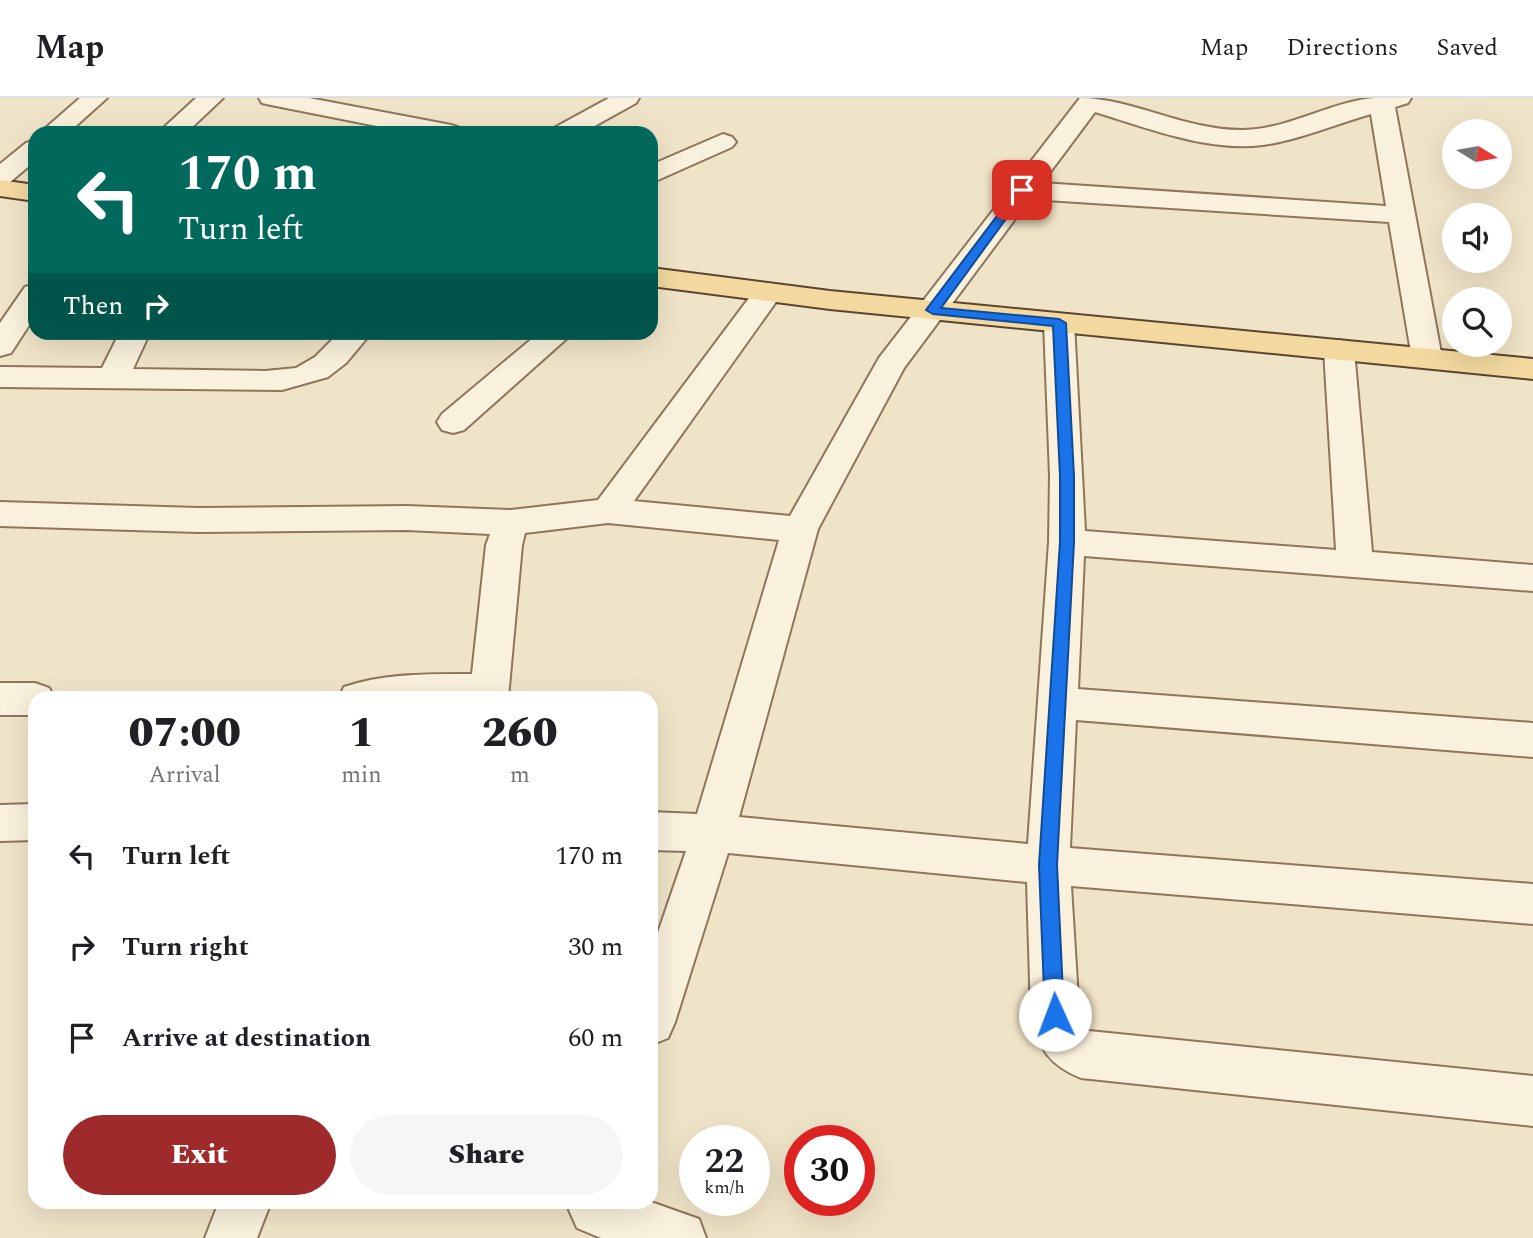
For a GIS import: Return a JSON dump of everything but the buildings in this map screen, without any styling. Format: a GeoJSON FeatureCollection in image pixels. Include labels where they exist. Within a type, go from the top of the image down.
{"type":"FeatureCollection","features":[{"type":"Feature","properties":{"kind":"main road"},"geometry":{"type":"LineString","coordinates":[[0,188],[28,192]]}},
{"type":"Feature","properties":{"kind":"main road"},"geometry":{"type":"LineString","coordinates":[[658,279],[1059,323],[1533,369]]}},
{"type":"Feature","properties":{"kind":"street"},"geometry":{"type":"LineString","coordinates":[[61,126],[95,98]]}},
{"type":"Feature","properties":{"kind":"street"},"geometry":{"type":"LineString","coordinates":[[180,126],[211,98]]}},
{"type":"Feature","properties":{"kind":"street"},"geometry":{"type":"LineString","coordinates":[[271,98],[415,126]]}},
{"type":"Feature","properties":{"kind":"street"},"geometry":{"type":"LineString","coordinates":[[576,126],[627,98]]}},
{"type":"Feature","properties":{"kind":"street"},"geometry":{"type":"LineString","coordinates":[[658,1001],[713,833],[800,529],[890,365],[1091,101],[1209,134],[1249,138],[1390,101],[1403,215],[1427,358]]}},
{"type":"Feature","properties":{"kind":"street"},"geometry":{"type":"LineString","coordinates":[[658,172],[723,142]]}},
{"type":"Feature","properties":{"kind":"street"},"geometry":{"type":"LineString","coordinates":[[0,177],[28,154]]}},
{"type":"Feature","properties":{"kind":"street"},"geometry":{"type":"LineString","coordinates":[[1022,190],[1403,215]]}},
{"type":"Feature","properties":{"kind":"street"},"geometry":{"type":"LineString","coordinates":[[608,510],[768,292]]}},
{"type":"Feature","properties":{"kind":"street"},"geometry":{"type":"LineString","coordinates":[[0,346],[28,304]]}},
{"type":"Feature","properties":{"kind":"street"},"geometry":{"type":"LineString","coordinates":[[1059,323],[1067,476],[1067,542],[1048,865],[1055,1015],[1059,1033],[1067,1046],[1081,1054],[1533,1101]]}},
{"type":"Feature","properties":{"kind":"street"},"geometry":{"type":"LineString","coordinates":[[112,380],[131,340]]}},
{"type":"Feature","properties":{"kind":"street"},"geometry":{"type":"LineString","coordinates":[[0,377],[112,380],[299,379],[320,369],[350,340]]}},
{"type":"Feature","properties":{"kind":"street"},"geometry":{"type":"LineString","coordinates":[[453,422],[550,340]]}},
{"type":"Feature","properties":{"kind":"street"},"geometry":{"type":"LineString","coordinates":[[1339,350],[1355,564]]}},
{"type":"Feature","properties":{"kind":"street"},"geometry":{"type":"LineString","coordinates":[[0,514],[198,520],[407,518],[511,522],[608,510],[800,529]]}},
{"type":"Feature","properties":{"kind":"street"},"geometry":{"type":"LineString","coordinates":[[490,691],[505,545],[511,522]]}},
{"type":"Feature","properties":{"kind":"street"},"geometry":{"type":"LineString","coordinates":[[1067,542],[1533,578]]}},
{"type":"Feature","properties":{"kind":"street"},"geometry":{"type":"LineString","coordinates":[[408,691],[434,691]]}},
{"type":"Feature","properties":{"kind":"street"},"geometry":{"type":"LineString","coordinates":[[0,699],[28,699]]}},
{"type":"Feature","properties":{"kind":"street"},"geometry":{"type":"LineString","coordinates":[[1058,703],[1533,740]]}},
{"type":"Feature","properties":{"kind":"street"},"geometry":{"type":"LineString","coordinates":[[0,823],[28,822]]}},
{"type":"Feature","properties":{"kind":"street"},"geometry":{"type":"LineString","coordinates":[[658,831],[713,833],[1048,865],[1533,904]]}},
{"type":"Feature","properties":{"kind":"street"},"geometry":{"type":"LineString","coordinates":[[231,1238],[242,1209]]}},
{"type":"Feature","properties":{"kind":"street"},"geometry":{"type":"LineString","coordinates":[[593,1217],[680,1238]]}},
{"type":"Feature","properties":{"kind":"route"},"geometry":{"type":"LineString","coordinates":[[1022,190],[933,310],[1059,323],[1067,476],[1067,542],[1048,865],[1055,1015]]}}]}
